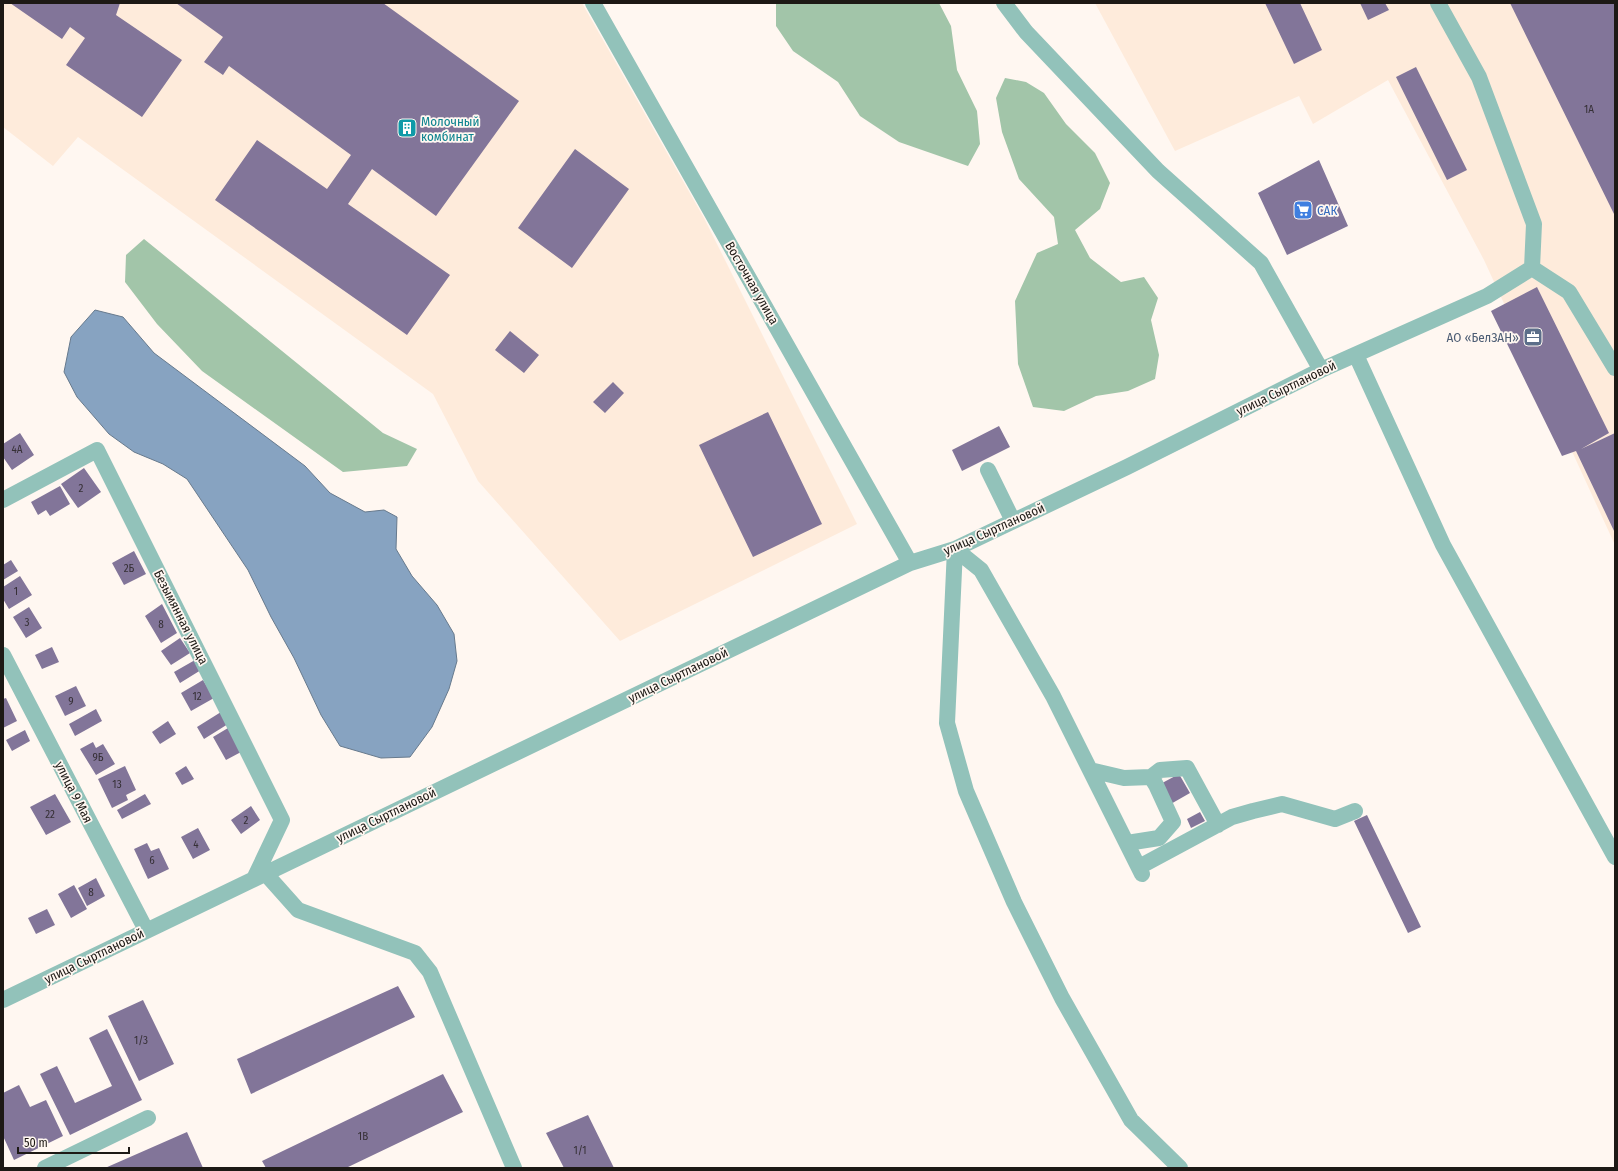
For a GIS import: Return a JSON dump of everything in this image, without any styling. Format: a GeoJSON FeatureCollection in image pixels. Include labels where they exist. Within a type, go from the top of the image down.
{"type":"FeatureCollection","features":[{"type":"Feature","properties":{"kind":"street","name":"Восточная улица"},"geometry":{"type":"LineString","coordinates":[[593,3],[910,563]]}},
{"type":"Feature","properties":{"kind":"street"},"geometry":{"type":"LineString","coordinates":[[1004,3],[1026,32],[1158,171],[1261,263],[1321,370]]}},
{"type":"Feature","properties":{"kind":"street"},"geometry":{"type":"LineString","coordinates":[[1438,3],[1479,77],[1534,224],[1532,268],[1569,292],[1615,368]]}},
{"type":"Feature","properties":{"kind":"street","name":"улица Сыртлановой"},"geometry":{"type":"LineString","coordinates":[[3,1000],[910,563],[954,549],[1127,467],[1321,370],[1488,296],[1532,268]]}},
{"type":"Feature","properties":{"kind":"street"},"geometry":{"type":"LineString","coordinates":[[1356,355],[1443,545],[1615,857]]}},
{"type":"Feature","properties":{"kind":"street","name":"Безымянная улица"},"geometry":{"type":"LineString","coordinates":[[3,500],[98,450],[282,820],[260,876]]}},
{"type":"Feature","properties":{"kind":"street"},"geometry":{"type":"LineString","coordinates":[[988,470],[1013,521]]}},
{"type":"Feature","properties":{"kind":"street"},"geometry":{"type":"LineString","coordinates":[[954,549],[981,570],[1053,696],[1140,870],[1232,817],[1282,804],[1335,819],[1355,811]]}},
{"type":"Feature","properties":{"kind":"street"},"geometry":{"type":"LineString","coordinates":[[954,549],[947,723],[966,791],[1014,902],[1062,998],[1131,1120],[1180,1168]]}},
{"type":"Feature","properties":{"kind":"street","name":"улица 9 Мая"},"geometry":{"type":"LineString","coordinates":[[3,655],[146,930]]}},
{"type":"Feature","properties":{"kind":"street"},"geometry":{"type":"LineString","coordinates":[[1090,770],[1124,778],[1151,777],[1160,770],[1187,768],[1218,825]]}},
{"type":"Feature","properties":{"kind":"street"},"geometry":{"type":"LineString","coordinates":[[1127,843],[1159,838],[1173,822],[1151,777]]}},
{"type":"Feature","properties":{"kind":"street"},"geometry":{"type":"LineString","coordinates":[[260,876],[298,910],[414,953],[430,972],[514,1168]]}},
{"type":"Feature","properties":{"kind":"street"},"geometry":{"type":"LineString","coordinates":[[46,1168],[148,1118]]}},
{"type":"Feature","properties":{"kind":"shaded area"},"geometry":{"type":"Polygon","coordinates":[[[3,3],[582,3],[704,218],[857,524],[620,641],[478,481],[433,394],[78,137],[53,166],[3,127],[3,3]]]}},
{"type":"Feature","properties":{"kind":"shaded area","name":"АО «БелЗАН»"},"geometry":{"type":"Polygon","coordinates":[[[1095,3],[1615,3],[1615,545],[1484,260],[1388,80],[1313,124],[1299,96],[1175,151],[1095,3]]]}},
{"type":"Feature","properties":{"kind":"green space"},"geometry":{"type":"Polygon","coordinates":[[[776,3],[939,3],[951,26],[957,70],[977,111],[980,144],[968,166],[899,142],[860,116],[838,82],[793,51],[776,26],[776,3]]]}},
{"type":"Feature","properties":{"kind":"green space"},"geometry":{"type":"Polygon","coordinates":[[[1005,78],[1026,82],[1044,93],[1066,124],[1095,153],[1110,183],[1100,209],[1075,230],[1090,258],[1121,282],[1144,277],[1158,298],[1151,320],[1159,355],[1155,379],[1128,391],[1096,396],[1064,411],[1033,407],[1018,364],[1015,301],[1037,253],[1058,244],[1054,217],[1019,179],[1002,132],[996,98],[1005,78]]]}},
{"type":"Feature","properties":{"kind":"green space"},"geometry":{"type":"Polygon","coordinates":[[[144,239],[383,433],[417,449],[407,466],[343,472],[202,371],[157,324],[125,282],[126,255],[144,239]]]}},
{"type":"Feature","properties":{"kind":"water"},"geometry":{"type":"Polygon","coordinates":[[[95,310],[123,317],[154,353],[305,466],[330,493],[365,512],[384,510],[397,517],[396,549],[412,576],[437,605],[454,634],[457,661],[449,689],[432,727],[410,757],[381,758],[340,746],[321,715],[294,658],[271,617],[248,570],[187,479],[163,464],[134,452],[109,434],[77,397],[64,372],[71,337],[95,310]]]}},
{"type":"Feature","properties":{"kind":"building"},"geometry":{"type":"Polygon","coordinates":[[[10,3],[120,3],[116,15],[182,60],[142,117],[66,65],[85,38],[70,27],[62,39],[10,3]]]}},
{"type":"Feature","properties":{"kind":"building","name":"Молочный комбинат"},"geometry":{"type":"Polygon","coordinates":[[[176,3],[383,3],[519,101],[436,216],[372,169],[348,204],[450,275],[407,335],[215,200],[257,140],[327,189],[351,155],[229,66],[223,75],[204,62],[223,37],[176,3]]]}},
{"type":"Feature","properties":{"kind":"building"},"geometry":{"type":"Polygon","coordinates":[[[1265,3],[1300,3],[1322,50],[1294,64],[1265,3]]]}},
{"type":"Feature","properties":{"kind":"building"},"geometry":{"type":"Polygon","coordinates":[[[1360,3],[1385,3],[1389,10],[1368,20],[1360,3]]]}},
{"type":"Feature","properties":{"kind":"building"},"geometry":{"type":"Polygon","coordinates":[[[1510,3],[1615,3],[1615,216],[1510,3]]]}},
{"type":"Feature","properties":{"kind":"building"},"geometry":{"type":"Polygon","coordinates":[[[1416,67],[1467,170],[1447,180],[1396,77],[1416,67]]]}},
{"type":"Feature","properties":{"kind":"building"},"geometry":{"type":"Polygon","coordinates":[[[575,149],[629,189],[572,268],[518,228],[575,149]]]}},
{"type":"Feature","properties":{"kind":"building","name":"САК"},"geometry":{"type":"Polygon","coordinates":[[[1319,160],[1348,226],[1287,255],[1258,193],[1319,160]]]}},
{"type":"Feature","properties":{"kind":"building"},"geometry":{"type":"Polygon","coordinates":[[[1537,287],[1609,433],[1581,449],[1615,433],[1615,533],[1576,451],[1562,456],[1491,311],[1537,287]]]}},
{"type":"Feature","properties":{"kind":"building"},"geometry":{"type":"Polygon","coordinates":[[[510,331],[539,355],[524,373],[495,350],[510,331]]]}},
{"type":"Feature","properties":{"kind":"building"},"geometry":{"type":"Polygon","coordinates":[[[613,382],[624,393],[605,413],[593,402],[613,382]]]}},
{"type":"Feature","properties":{"kind":"building"},"geometry":{"type":"Polygon","coordinates":[[[768,412],[822,524],[753,557],[699,445],[768,412]]]}},
{"type":"Feature","properties":{"kind":"building"},"geometry":{"type":"Polygon","coordinates":[[[999,426],[1010,447],[962,471],[952,450],[999,426]]]}},
{"type":"Feature","properties":{"kind":"building"},"geometry":{"type":"Polygon","coordinates":[[[20,433],[34,455],[12,470],[3,457],[3,444],[20,433]]]}},
{"type":"Feature","properties":{"kind":"building"},"geometry":{"type":"Polygon","coordinates":[[[84,468],[101,492],[78,508],[61,484],[84,468]]]}},
{"type":"Feature","properties":{"kind":"building"},"geometry":{"type":"Polygon","coordinates":[[[60,486],[70,504],[50,516],[46,510],[38,515],[31,502],[60,486]]]}},
{"type":"Feature","properties":{"kind":"building"},"geometry":{"type":"Polygon","coordinates":[[[134,551],[146,574],[124,585],[112,563],[134,551]]]}},
{"type":"Feature","properties":{"kind":"building"},"geometry":{"type":"Polygon","coordinates":[[[11,560],[18,571],[3,580],[3,565],[11,560]]]}},
{"type":"Feature","properties":{"kind":"building"},"geometry":{"type":"Polygon","coordinates":[[[20,576],[32,595],[9,609],[3,599],[3,587],[20,576]]]}},
{"type":"Feature","properties":{"kind":"building"},"geometry":{"type":"Polygon","coordinates":[[[162,604],[177,633],[161,643],[145,616],[162,604]]]}},
{"type":"Feature","properties":{"kind":"building"},"geometry":{"type":"Polygon","coordinates":[[[29,607],[42,628],[26,638],[13,617],[29,607]]]}},
{"type":"Feature","properties":{"kind":"building"},"geometry":{"type":"Polygon","coordinates":[[[180,638],[190,653],[171,665],[161,651],[180,638]]]}},
{"type":"Feature","properties":{"kind":"building"},"geometry":{"type":"Polygon","coordinates":[[[52,647],[59,662],[42,669],[35,655],[52,647]]]}},
{"type":"Feature","properties":{"kind":"building"},"geometry":{"type":"Polygon","coordinates":[[[195,660],[201,670],[180,683],[174,672],[195,660]]]}},
{"type":"Feature","properties":{"kind":"building"},"geometry":{"type":"Polygon","coordinates":[[[203,680],[214,698],[191,711],[181,693],[203,680]]]}},
{"type":"Feature","properties":{"kind":"building"},"geometry":{"type":"Polygon","coordinates":[[[76,686],[86,706],[65,716],[55,696],[76,686]]]}},
{"type":"Feature","properties":{"kind":"building"},"geometry":{"type":"Polygon","coordinates":[[[6,698],[17,721],[3,728],[3,699],[6,698]]]}},
{"type":"Feature","properties":{"kind":"building"},"geometry":{"type":"Polygon","coordinates":[[[96,709],[102,721],[75,736],[69,724],[96,709]]]}},
{"type":"Feature","properties":{"kind":"building"},"geometry":{"type":"Polygon","coordinates":[[[221,712],[228,724],[204,739],[197,727],[221,712]]]}},
{"type":"Feature","properties":{"kind":"building"},"geometry":{"type":"Polygon","coordinates":[[[168,721],[176,734],[160,744],[152,732],[168,721]]]}},
{"type":"Feature","properties":{"kind":"building"},"geometry":{"type":"Polygon","coordinates":[[[228,728],[241,752],[226,760],[213,737],[228,728]]]}},
{"type":"Feature","properties":{"kind":"building"},"geometry":{"type":"Polygon","coordinates":[[[25,730],[30,741],[12,751],[6,740],[25,730]]]}},
{"type":"Feature","properties":{"kind":"building"},"geometry":{"type":"Polygon","coordinates":[[[93,742],[96,748],[103,744],[115,764],[96,775],[80,749],[93,742]]]}},
{"type":"Feature","properties":{"kind":"building"},"geometry":{"type":"Polygon","coordinates":[[[125,766],[136,790],[126,795],[128,800],[112,808],[98,779],[125,766]]]}},
{"type":"Feature","properties":{"kind":"building"},"geometry":{"type":"Polygon","coordinates":[[[186,766],[194,779],[182,785],[175,773],[186,766]]]}},
{"type":"Feature","properties":{"kind":"building"},"geometry":{"type":"Polygon","coordinates":[[[1179,774],[1190,793],[1162,809],[1151,789],[1179,774]]]}},
{"type":"Feature","properties":{"kind":"building"},"geometry":{"type":"Polygon","coordinates":[[[55,794],[71,822],[46,835],[30,807],[55,794]]]}},
{"type":"Feature","properties":{"kind":"building"},"geometry":{"type":"Polygon","coordinates":[[[145,794],[151,804],[122,819],[117,810],[145,794]]]}},
{"type":"Feature","properties":{"kind":"building"},"geometry":{"type":"Polygon","coordinates":[[[251,806],[260,820],[241,834],[231,820],[251,806]]]}},
{"type":"Feature","properties":{"kind":"building"},"geometry":{"type":"Polygon","coordinates":[[[1200,812],[1205,821],[1191,828],[1187,819],[1200,812]]]}},
{"type":"Feature","properties":{"kind":"building"},"geometry":{"type":"Polygon","coordinates":[[[1367,815],[1421,927],[1408,933],[1354,821],[1367,815]]]}},
{"type":"Feature","properties":{"kind":"building"},"geometry":{"type":"Polygon","coordinates":[[[198,828],[210,850],[193,859],[181,837],[198,828]]]}},
{"type":"Feature","properties":{"kind":"building"},"geometry":{"type":"Polygon","coordinates":[[[147,843],[151,851],[159,848],[169,869],[148,879],[134,849],[147,843]]]}},
{"type":"Feature","properties":{"kind":"building"},"geometry":{"type":"Polygon","coordinates":[[[96,878],[105,896],[87,906],[78,888],[96,878]]]}},
{"type":"Feature","properties":{"kind":"building"},"geometry":{"type":"Polygon","coordinates":[[[74,885],[87,909],[71,918],[58,894],[74,885]]]}},
{"type":"Feature","properties":{"kind":"building"},"geometry":{"type":"Polygon","coordinates":[[[47,909],[55,925],[36,934],[28,918],[47,909]]]}},
{"type":"Feature","properties":{"kind":"building"},"geometry":{"type":"Polygon","coordinates":[[[398,986],[415,1017],[251,1094],[237,1059],[398,986]]]}},
{"type":"Feature","properties":{"kind":"building"},"geometry":{"type":"Polygon","coordinates":[[[143,1000],[174,1064],[139,1081],[108,1016],[143,1000]]]}},
{"type":"Feature","properties":{"kind":"building"},"geometry":{"type":"Polygon","coordinates":[[[107,1029],[142,1100],[70,1135],[40,1074],[57,1066],[75,1103],[112,1086],[89,1038],[107,1029]]]}},
{"type":"Feature","properties":{"kind":"building"},"geometry":{"type":"Polygon","coordinates":[[[443,1074],[463,1112],[346,1168],[266,1168],[262,1161],[443,1074]]]}},
{"type":"Feature","properties":{"kind":"building"},"geometry":{"type":"Polygon","coordinates":[[[19,1085],[30,1107],[46,1100],[63,1136],[14,1160],[3,1136],[3,1093],[19,1085]]]}},
{"type":"Feature","properties":{"kind":"building"},"geometry":{"type":"Polygon","coordinates":[[[588,1115],[614,1168],[564,1168],[546,1133],[588,1115]]]}},
{"type":"Feature","properties":{"kind":"building"},"geometry":{"type":"Polygon","coordinates":[[[187,1132],[203,1168],[105,1168],[187,1132]]]}},
{"type":"Feature","properties":{"kind":"place","name":"Молочный комбинат"},"geometry":{"type":"Point","coordinates":[407,128]}},
{"type":"Feature","properties":{"kind":"place","name":"САК"},"geometry":{"type":"Point","coordinates":[1303,210]}},
{"type":"Feature","properties":{"kind":"place","name":"АО «БелЗАН»"},"geometry":{"type":"Point","coordinates":[1533,337]}}]}
